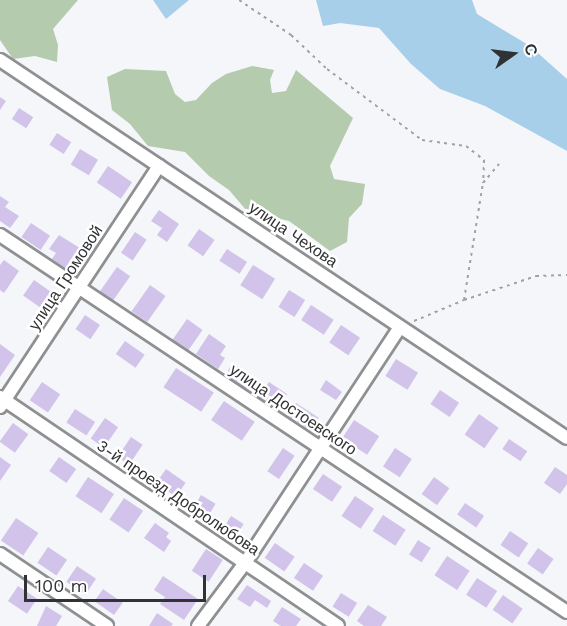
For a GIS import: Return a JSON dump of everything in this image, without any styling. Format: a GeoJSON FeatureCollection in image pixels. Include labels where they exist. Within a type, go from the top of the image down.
{"type":"FeatureCollection","features":[{"type":"Feature","properties":{"kind":"street","name":"улица Чехова"},"geometry":{"type":"LineString","coordinates":[[0,60],[567,438]]}},
{"type":"Feature","properties":{"kind":"street","name":"улица Громовой"},"geometry":{"type":"LineString","coordinates":[[2,401],[80,288],[159,166]]}},
{"type":"Feature","properties":{"kind":"street","name":"улица Достоевского"},"geometry":{"type":"LineString","coordinates":[[0,235],[567,612]]}},
{"type":"Feature","properties":{"kind":"street"},"geometry":{"type":"LineString","coordinates":[[198,626],[245,563],[400,327]]}},
{"type":"Feature","properties":{"kind":"street","name":"3-й проезд Добролюбова"},"geometry":{"type":"LineString","coordinates":[[2,401],[338,626]]}},
{"type":"Feature","properties":{"kind":"street"},"geometry":{"type":"LineString","coordinates":[[0,554],[107,626]]}},
{"type":"Feature","properties":{"kind":"path"},"geometry":{"type":"LineString","coordinates":[[239,0],[291,35],[327,69],[422,140],[466,146],[483,160],[483,183],[464,300]]}},
{"type":"Feature","properties":{"kind":"path"},"geometry":{"type":"LineString","coordinates":[[483,183],[499,164]]}},
{"type":"Feature","properties":{"kind":"path"},"geometry":{"type":"LineString","coordinates":[[400,327],[464,300],[536,276],[567,275]]}},
{"type":"Feature","properties":{"kind":"green space"},"geometry":{"type":"Polygon","coordinates":[[[0,0],[78,0],[53,29],[58,45],[57,62],[35,56],[13,59],[0,40],[0,0]]]}},
{"type":"Feature","properties":{"kind":"green space"},"geometry":{"type":"Polygon","coordinates":[[[252,66],[274,70],[270,80],[272,93],[286,91],[296,70],[353,118],[330,166],[334,179],[365,184],[362,204],[349,218],[347,242],[330,251],[289,221],[247,211],[229,190],[209,176],[185,152],[148,146],[130,124],[112,110],[107,77],[125,69],[166,71],[175,94],[185,102],[196,100],[212,83],[226,74],[252,66]]]}},
{"type":"Feature","properties":{"kind":"water"},"geometry":{"type":"Polygon","coordinates":[[[153,0],[189,0],[166,19],[153,0]]]}},
{"type":"Feature","properties":{"kind":"water"},"geometry":{"type":"Polygon","coordinates":[[[316,0],[472,0],[477,14],[530,46],[567,79],[567,151],[485,106],[440,89],[411,64],[379,28],[340,23],[323,26],[316,0]]]}},
{"type":"Feature","properties":{"kind":"building"},"geometry":{"type":"Polygon","coordinates":[[[0,97],[6,101],[0,110],[0,97]]]}},
{"type":"Feature","properties":{"kind":"building"},"geometry":{"type":"Polygon","coordinates":[[[19,108],[33,117],[26,128],[12,119],[19,108]]]}},
{"type":"Feature","properties":{"kind":"building"},"geometry":{"type":"Polygon","coordinates":[[[57,133],[71,142],[64,154],[49,145],[57,133]]]}},
{"type":"Feature","properties":{"kind":"building"},"geometry":{"type":"Polygon","coordinates":[[[80,149],[98,160],[89,175],[71,164],[80,149]]]}},
{"type":"Feature","properties":{"kind":"building"},"geometry":{"type":"Polygon","coordinates":[[[108,166],[132,182],[121,199],[97,183],[108,166]]]}},
{"type":"Feature","properties":{"kind":"building"},"geometry":{"type":"Polygon","coordinates":[[[0,196],[9,202],[5,207],[19,216],[10,228],[0,221],[0,196]]]}},
{"type":"Feature","properties":{"kind":"building"},"geometry":{"type":"Polygon","coordinates":[[[159,210],[179,224],[167,242],[157,235],[162,228],[151,221],[159,210]]]}},
{"type":"Feature","properties":{"kind":"building"},"geometry":{"type":"Polygon","coordinates":[[[31,223],[50,236],[41,250],[21,237],[31,223]]]}},
{"type":"Feature","properties":{"kind":"building"},"geometry":{"type":"Polygon","coordinates":[[[199,229],[215,240],[203,256],[188,245],[199,229]]]}},
{"type":"Feature","properties":{"kind":"building"},"geometry":{"type":"Polygon","coordinates":[[[135,232],[147,240],[133,261],[121,253],[135,232]]]}},
{"type":"Feature","properties":{"kind":"building"},"geometry":{"type":"Polygon","coordinates":[[[59,235],[83,250],[70,271],[52,259],[56,253],[49,249],[59,235]]]}},
{"type":"Feature","properties":{"kind":"building"},"geometry":{"type":"Polygon","coordinates":[[[227,249],[247,262],[240,274],[219,261],[227,249]]]}},
{"type":"Feature","properties":{"kind":"building"},"geometry":{"type":"Polygon","coordinates":[[[4,260],[19,271],[4,293],[0,290],[0,265],[4,260]]]}},
{"type":"Feature","properties":{"kind":"building"},"geometry":{"type":"Polygon","coordinates":[[[253,265],[275,279],[262,299],[240,285],[253,265]]]}},
{"type":"Feature","properties":{"kind":"building"},"geometry":{"type":"Polygon","coordinates":[[[117,267],[130,276],[113,301],[100,292],[117,267]]]}},
{"type":"Feature","properties":{"kind":"building"},"geometry":{"type":"Polygon","coordinates":[[[34,280],[57,296],[46,312],[23,296],[34,280]]]}},
{"type":"Feature","properties":{"kind":"building"},"geometry":{"type":"Polygon","coordinates":[[[150,285],[166,296],[147,322],[132,311],[150,285]]]}},
{"type":"Feature","properties":{"kind":"building"},"geometry":{"type":"Polygon","coordinates":[[[289,290],[305,300],[295,317],[278,307],[289,290]]]}},
{"type":"Feature","properties":{"kind":"building"},"geometry":{"type":"Polygon","coordinates":[[[311,305],[334,320],[324,335],[301,320],[311,305]]]}},
{"type":"Feature","properties":{"kind":"building"},"geometry":{"type":"Polygon","coordinates":[[[85,315],[100,325],[90,339],[75,329],[85,315]]]}},
{"type":"Feature","properties":{"kind":"building"},"geometry":{"type":"Polygon","coordinates":[[[187,319],[203,330],[188,350],[173,339],[187,319]]]}},
{"type":"Feature","properties":{"kind":"building"},"geometry":{"type":"Polygon","coordinates":[[[341,325],[360,338],[348,355],[329,342],[341,325]]]}},
{"type":"Feature","properties":{"kind":"building"},"geometry":{"type":"Polygon","coordinates":[[[209,334],[226,346],[220,355],[225,358],[218,369],[196,354],[209,334]]]}},
{"type":"Feature","properties":{"kind":"building"},"geometry":{"type":"Polygon","coordinates":[[[125,341],[145,355],[135,368],[116,354],[125,341]]]}},
{"type":"Feature","properties":{"kind":"building"},"geometry":{"type":"Polygon","coordinates":[[[0,344],[15,355],[0,377],[0,344]]]}},
{"type":"Feature","properties":{"kind":"building"},"geometry":{"type":"Polygon","coordinates":[[[396,359],[418,373],[407,390],[385,376],[396,359]]]}},
{"type":"Feature","properties":{"kind":"building"},"geometry":{"type":"Polygon","coordinates":[[[233,363],[254,377],[246,389],[225,375],[233,363]]]}},
{"type":"Feature","properties":{"kind":"building"},"geometry":{"type":"Polygon","coordinates":[[[176,368],[214,393],[201,412],[163,387],[176,368]]]}},
{"type":"Feature","properties":{"kind":"building"},"geometry":{"type":"Polygon","coordinates":[[[326,380],[342,392],[336,400],[320,390],[326,380]]]}},
{"type":"Feature","properties":{"kind":"building"},"geometry":{"type":"Polygon","coordinates":[[[42,382],[60,394],[48,413],[30,400],[42,382]]]}},
{"type":"Feature","properties":{"kind":"building"},"geometry":{"type":"Polygon","coordinates":[[[269,382],[287,394],[276,411],[258,399],[269,382]]]}},
{"type":"Feature","properties":{"kind":"building"},"geometry":{"type":"Polygon","coordinates":[[[440,390],[459,403],[450,417],[430,404],[440,390]]]}},
{"type":"Feature","properties":{"kind":"building"},"geometry":{"type":"Polygon","coordinates":[[[224,401],[255,422],[242,441],[211,420],[224,401]]]}},
{"type":"Feature","properties":{"kind":"building"},"geometry":{"type":"Polygon","coordinates":[[[296,403],[319,418],[310,430],[288,416],[296,403]]]}},
{"type":"Feature","properties":{"kind":"building"},"geometry":{"type":"Polygon","coordinates":[[[75,409],[95,422],[86,435],[66,422],[75,409]]]}},
{"type":"Feature","properties":{"kind":"building"},"geometry":{"type":"Polygon","coordinates":[[[479,414],[499,428],[484,448],[465,434],[479,414]]]}},
{"type":"Feature","properties":{"kind":"building"},"geometry":{"type":"Polygon","coordinates":[[[105,418],[118,427],[104,448],[91,438],[105,418]]]}},
{"type":"Feature","properties":{"kind":"building"},"geometry":{"type":"Polygon","coordinates":[[[354,420],[379,436],[367,455],[342,438],[354,420]]]}},
{"type":"Feature","properties":{"kind":"building"},"geometry":{"type":"Polygon","coordinates":[[[13,423],[28,434],[15,453],[0,442],[13,423]]]}},
{"type":"Feature","properties":{"kind":"building"},"geometry":{"type":"Polygon","coordinates":[[[131,437],[143,445],[129,465],[118,457],[131,437]]]}},
{"type":"Feature","properties":{"kind":"building"},"geometry":{"type":"Polygon","coordinates":[[[509,439],[527,451],[521,461],[502,449],[509,439]]]}},
{"type":"Feature","properties":{"kind":"building"},"geometry":{"type":"Polygon","coordinates":[[[283,448],[295,456],[279,479],[267,471],[283,448]]]}},
{"type":"Feature","properties":{"kind":"building"},"geometry":{"type":"Polygon","coordinates":[[[395,448],[412,459],[400,477],[383,466],[395,448]]]}},
{"type":"Feature","properties":{"kind":"building"},"geometry":{"type":"Polygon","coordinates":[[[0,457],[11,465],[0,481],[0,457]]]}},
{"type":"Feature","properties":{"kind":"building"},"geometry":{"type":"Polygon","coordinates":[[[59,457],[76,469],[66,483],[49,471],[59,457]]]}},
{"type":"Feature","properties":{"kind":"building"},"geometry":{"type":"Polygon","coordinates":[[[555,467],[567,475],[567,484],[560,494],[544,483],[555,467]]]}},
{"type":"Feature","properties":{"kind":"building"},"geometry":{"type":"Polygon","coordinates":[[[166,469],[186,483],[176,497],[156,483],[166,469]]]}},
{"type":"Feature","properties":{"kind":"building"},"geometry":{"type":"Polygon","coordinates":[[[323,474],[342,487],[332,502],[313,489],[323,474]]]}},
{"type":"Feature","properties":{"kind":"building"},"geometry":{"type":"Polygon","coordinates":[[[88,477],[114,494],[101,513],[75,496],[88,477]]]}},
{"type":"Feature","properties":{"kind":"building"},"geometry":{"type":"Polygon","coordinates":[[[434,477],[449,488],[437,505],[422,494],[434,477]]]}},
{"type":"Feature","properties":{"kind":"building"},"geometry":{"type":"Polygon","coordinates":[[[201,495],[216,504],[206,519],[192,510],[201,495]]]}},
{"type":"Feature","properties":{"kind":"building"},"geometry":{"type":"Polygon","coordinates":[[[355,496],[374,509],[361,529],[342,516],[355,496]]]}},
{"type":"Feature","properties":{"kind":"building"},"geometry":{"type":"Polygon","coordinates":[[[124,498],[143,511],[129,532],[109,520],[124,498]]]}},
{"type":"Feature","properties":{"kind":"building"},"geometry":{"type":"Polygon","coordinates":[[[465,503],[484,516],[476,527],[457,515],[465,503]]]}},
{"type":"Feature","properties":{"kind":"building"},"geometry":{"type":"Polygon","coordinates":[[[383,515],[406,530],[395,546],[373,531],[383,515]]]}},
{"type":"Feature","properties":{"kind":"building"},"geometry":{"type":"Polygon","coordinates":[[[231,516],[244,524],[235,538],[222,530],[231,516]]]}},
{"type":"Feature","properties":{"kind":"building"},"geometry":{"type":"Polygon","coordinates":[[[16,518],[38,533],[23,555],[1,540],[16,518]]]}},
{"type":"Feature","properties":{"kind":"building"},"geometry":{"type":"Polygon","coordinates":[[[155,523],[169,533],[166,537],[171,541],[164,552],[144,538],[155,523]]]}},
{"type":"Feature","properties":{"kind":"building"},"geometry":{"type":"Polygon","coordinates":[[[510,531],[528,543],[519,557],[500,545],[510,531]]]}},
{"type":"Feature","properties":{"kind":"building"},"geometry":{"type":"Polygon","coordinates":[[[418,540],[431,548],[422,562],[409,554],[418,540]]]}},
{"type":"Feature","properties":{"kind":"building"},"geometry":{"type":"Polygon","coordinates":[[[275,543],[295,557],[284,572],[265,558],[275,543]]]}},
{"type":"Feature","properties":{"kind":"building"},"geometry":{"type":"Polygon","coordinates":[[[48,547],[67,560],[56,576],[37,563],[48,547]]]}},
{"type":"Feature","properties":{"kind":"building"},"geometry":{"type":"Polygon","coordinates":[[[538,548],[554,559],[543,574],[527,564],[538,548]]]}},
{"type":"Feature","properties":{"kind":"building"},"geometry":{"type":"Polygon","coordinates":[[[206,549],[223,560],[209,582],[192,571],[206,549]]]}},
{"type":"Feature","properties":{"kind":"building"},"geometry":{"type":"Polygon","coordinates":[[[447,556],[470,571],[457,590],[434,575],[447,556]]]}},
{"type":"Feature","properties":{"kind":"building"},"geometry":{"type":"Polygon","coordinates":[[[304,563],[323,576],[313,591],[294,578],[304,563]]]}},
{"type":"Feature","properties":{"kind":"building"},"geometry":{"type":"Polygon","coordinates":[[[77,566],[96,579],[85,595],[66,582],[77,566]]]}},
{"type":"Feature","properties":{"kind":"building"},"geometry":{"type":"Polygon","coordinates":[[[163,576],[198,599],[184,620],[160,604],[165,597],[154,590],[163,576]]]}},
{"type":"Feature","properties":{"kind":"building"},"geometry":{"type":"Polygon","coordinates":[[[477,578],[497,591],[486,608],[466,595],[477,578]]]}},
{"type":"Feature","properties":{"kind":"building"},"geometry":{"type":"Polygon","coordinates":[[[247,585],[271,601],[267,608],[255,600],[250,607],[237,599],[247,585]]]}},
{"type":"Feature","properties":{"kind":"building"},"geometry":{"type":"Polygon","coordinates":[[[18,586],[37,599],[27,614],[8,601],[18,586]]]}},
{"type":"Feature","properties":{"kind":"building"},"geometry":{"type":"Polygon","coordinates":[[[103,589],[123,603],[114,615],[94,601],[103,589]]]}},
{"type":"Feature","properties":{"kind":"building"},"geometry":{"type":"Polygon","coordinates":[[[341,593],[357,603],[349,617],[333,607],[341,593]]]}},
{"type":"Feature","properties":{"kind":"building"},"geometry":{"type":"Polygon","coordinates":[[[503,595],[523,609],[512,624],[493,610],[503,595]]]}},
{"type":"Feature","properties":{"kind":"building"},"geometry":{"type":"Polygon","coordinates":[[[368,605],[387,617],[381,626],[364,626],[357,621],[368,605]]]}},
{"type":"Feature","properties":{"kind":"building"},"geometry":{"type":"Polygon","coordinates":[[[46,606],[62,616],[56,626],[37,626],[46,606]]]}},
{"type":"Feature","properties":{"kind":"building"},"geometry":{"type":"Polygon","coordinates":[[[282,607],[301,619],[296,626],[281,626],[273,621],[282,607]]]}},
{"type":"Feature","properties":{"kind":"building"},"geometry":{"type":"Polygon","coordinates":[[[157,613],[173,624],[171,626],[149,626],[157,613]]]}}]}
